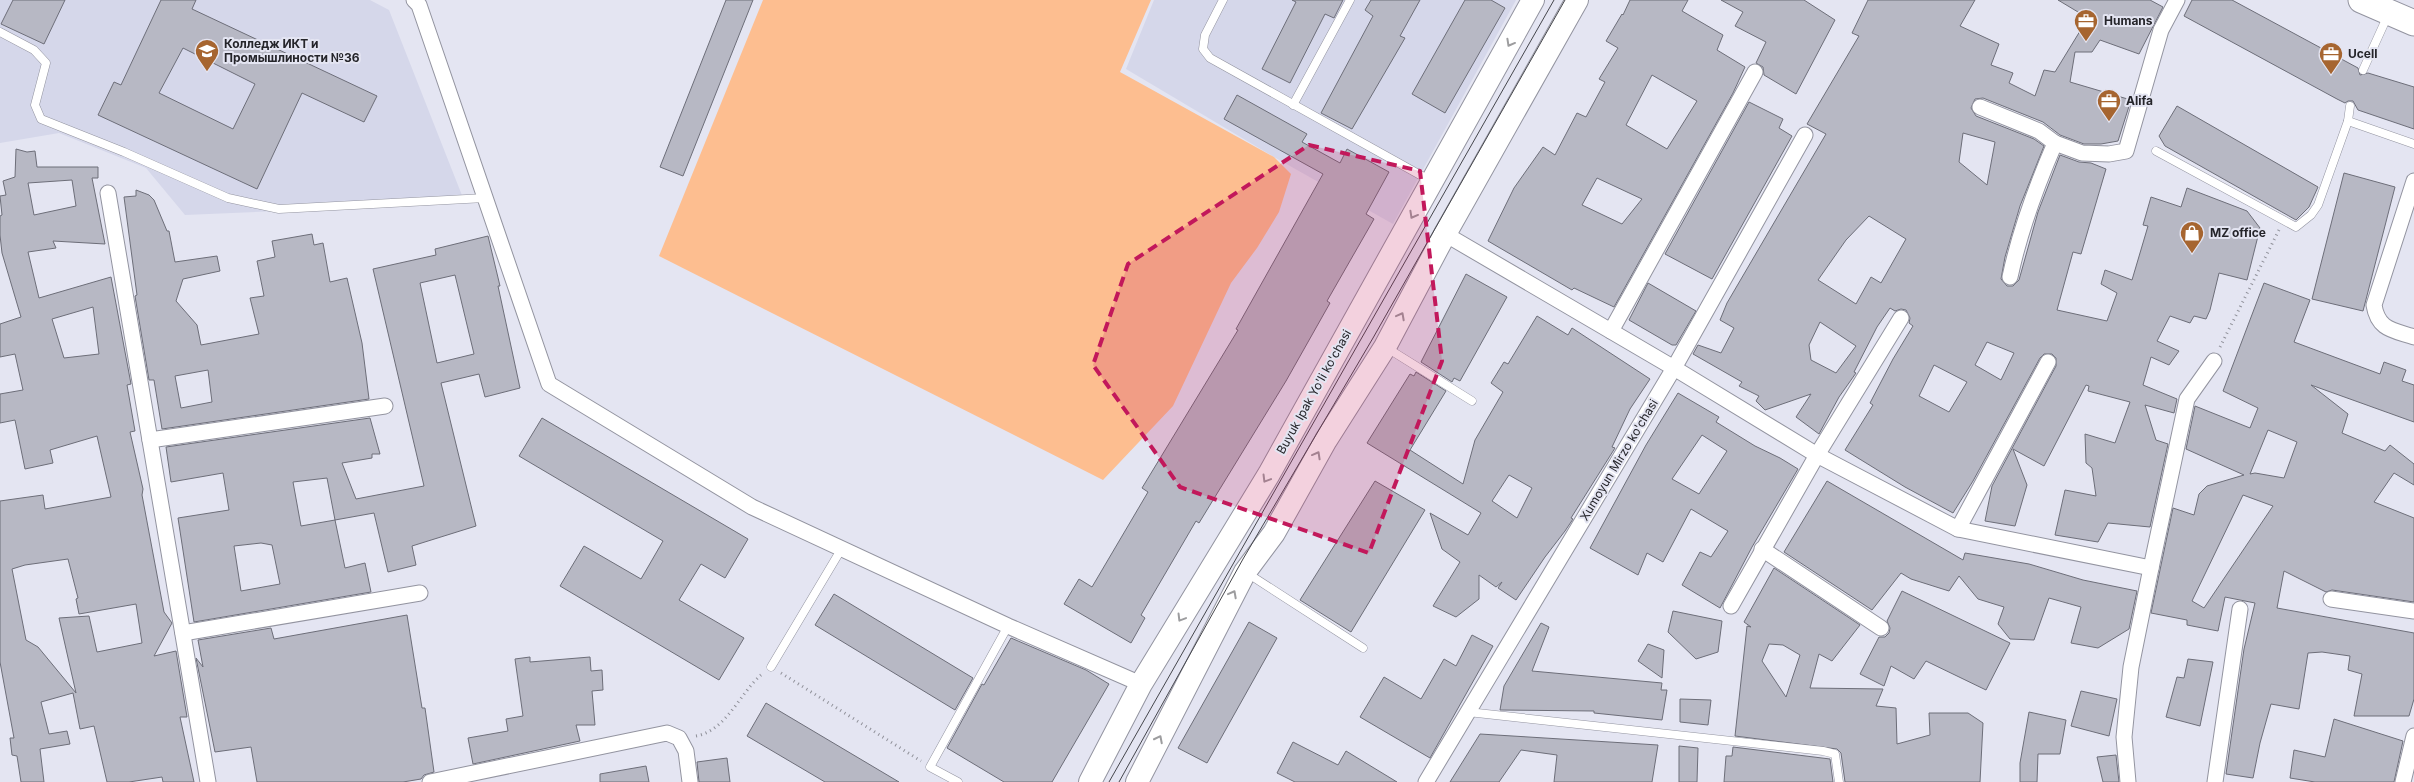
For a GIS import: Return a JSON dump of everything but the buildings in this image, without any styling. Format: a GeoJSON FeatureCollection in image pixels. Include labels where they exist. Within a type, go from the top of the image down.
{"type":"FeatureCollection","features":[{"type":"Feature","properties":{"kind":"main road","name":"Buyuk Ipak Yo'li ko'chasi"},"geometry":{"type":"LineString","coordinates":[[1090,782],[1141,684],[1269,474],[1534,0]]}},
{"type":"Feature","properties":{"kind":"main road"},"geometry":{"type":"LineString","coordinates":[[1137,782],[1245,572],[1274,533],[1326,440],[1385,347],[1445,234],[1577,0]]}},
{"type":"Feature","properties":{"kind":"main road"},"geometry":{"type":"LineString","coordinates":[[2361,0],[2414,23]]}},
{"type":"Feature","properties":{"kind":"street"},"geometry":{"type":"LineString","coordinates":[[414,0],[419,5],[549,384],[752,507],[1008,626],[1141,684]]}},
{"type":"Feature","properties":{"kind":"street"},"geometry":{"type":"LineString","coordinates":[[1980,107],[2007,120],[2040,131],[2055,143],[2082,153],[2110,154],[2126,151],[2161,30],[2177,0]]}},
{"type":"Feature","properties":{"kind":"street"},"geometry":{"type":"LineString","coordinates":[[1611,331],[1755,72]]}},
{"type":"Feature","properties":{"kind":"street","name":"Xumoyun Mirzo ko'chasi"},"geometry":{"type":"LineString","coordinates":[[1426,782],[1674,368],[1805,135]]}},
{"type":"Feature","properties":{"kind":"street"},"geometry":{"type":"LineString","coordinates":[[2010,277],[2030,202],[2055,143]]}},
{"type":"Feature","properties":{"kind":"street"},"geometry":{"type":"LineString","coordinates":[[2414,180],[2374,305],[2376,318],[2386,328],[2414,337]]}},
{"type":"Feature","properties":{"kind":"street"},"geometry":{"type":"LineString","coordinates":[[108,193],[208,782]]}},
{"type":"Feature","properties":{"kind":"street"},"geometry":{"type":"LineString","coordinates":[[1445,234],[1674,368],[1817,455],[1958,529],[2150,568]]}},
{"type":"Feature","properties":{"kind":"street"},"geometry":{"type":"LineString","coordinates":[[1731,606],[1817,455],[1900,318]]}},
{"type":"Feature","properties":{"kind":"street"},"geometry":{"type":"LineString","coordinates":[[2128,782],[2124,737],[2131,667],[2150,568],[2187,399],[2214,361]]}},
{"type":"Feature","properties":{"kind":"street"},"geometry":{"type":"LineString","coordinates":[[1958,529],[2048,362]]}},
{"type":"Feature","properties":{"kind":"street"},"geometry":{"type":"LineString","coordinates":[[150,440],[385,406]]}},
{"type":"Feature","properties":{"kind":"street"},"geometry":{"type":"LineString","coordinates":[[1762,549],[1881,628]]}},
{"type":"Feature","properties":{"kind":"street"},"geometry":{"type":"LineString","coordinates":[[183,632],[420,593]]}},
{"type":"Feature","properties":{"kind":"street"},"geometry":{"type":"LineString","coordinates":[[2331,599],[2414,611]]}},
{"type":"Feature","properties":{"kind":"street"},"geometry":{"type":"LineString","coordinates":[[2215,782],[2240,609]]}},
{"type":"Feature","properties":{"kind":"street"},"geometry":{"type":"LineString","coordinates":[[430,782],[452,780],[668,733],[680,738],[686,751],[690,782]]}},
{"type":"Feature","properties":{"kind":"street"},"geometry":{"type":"LineString","coordinates":[[2403,782],[2414,736]]}},
{"type":"Feature","properties":{"kind":"lane"},"geometry":{"type":"LineString","coordinates":[[1223,0],[1205,35],[1203,49],[1210,58],[1432,181]]}},
{"type":"Feature","properties":{"kind":"lane"},"geometry":{"type":"LineString","coordinates":[[1293,105],[1350,0]]}},
{"type":"Feature","properties":{"kind":"lane"},"geometry":{"type":"LineString","coordinates":[[2363,70],[2389,13]]}},
{"type":"Feature","properties":{"kind":"lane"},"geometry":{"type":"LineString","coordinates":[[0,32],[34,50],[46,63],[35,105],[41,119],[124,152],[228,198],[279,208],[485,198]]}},
{"type":"Feature","properties":{"kind":"lane"},"geometry":{"type":"LineString","coordinates":[[2156,151],[2296,227],[2311,215],[2318,205],[2348,121],[2350,106]]}},
{"type":"Feature","properties":{"kind":"lane"},"geometry":{"type":"LineString","coordinates":[[2348,121],[2414,144]]}},
{"type":"Feature","properties":{"kind":"lane"},"geometry":{"type":"LineString","coordinates":[[1385,347],[1472,400]]}},
{"type":"Feature","properties":{"kind":"lane"},"geometry":{"type":"LineString","coordinates":[[771,667],[842,548]]}},
{"type":"Feature","properties":{"kind":"lane"},"geometry":{"type":"LineString","coordinates":[[1245,572],[1363,648]]}},
{"type":"Feature","properties":{"kind":"lane"},"geometry":{"type":"LineString","coordinates":[[958,782],[930,767],[1008,626]]}},
{"type":"Feature","properties":{"kind":"lane"},"geometry":{"type":"LineString","coordinates":[[1468,712],[1823,751],[1835,754],[1839,782]]}},
{"type":"Feature","properties":{"kind":"path"},"geometry":{"type":"LineString","coordinates":[[2214,361],[2283,220]]}},
{"type":"Feature","properties":{"kind":"path"},"geometry":{"type":"LineString","coordinates":[[680,738],[704,734],[719,724],[756,679],[771,667],[930,767]]}},
{"type":"Feature","properties":{"kind":"highlighted area"},"geometry":{"type":"Polygon","coordinates":[[[1309,145],[1420,171],[1442,361],[1369,553],[1180,487],[1093,365],[1128,264],[1309,145]]]}},
{"type":"Feature","properties":{"kind":"shaded area","name":"Колледж ИКТ и Промышлиности №36"},"geometry":{"type":"Polygon","coordinates":[[[0,0],[370,0],[389,10],[465,203],[185,215],[146,168],[59,133],[0,143],[0,0]]]}},
{"type":"Feature","properties":{"kind":"shaded area"},"geometry":{"type":"Polygon","coordinates":[[[763,0],[1151,0],[1120,72],[1274,157],[1291,174],[1279,212],[1257,248],[1231,283],[1173,406],[1103,480],[659,256],[763,0]]]}},
{"type":"Feature","properties":{"kind":"shaded area"},"geometry":{"type":"Polygon","coordinates":[[[1154,0],[1516,0],[1393,224],[1274,157],[1126,69],[1154,0]]]}},
{"type":"Feature","properties":{"kind":"tram line"},"geometry":{"type":"LineString","coordinates":[[1109,782],[1554,0]]}},
{"type":"Feature","properties":{"kind":"tram line"},"geometry":{"type":"LineString","coordinates":[[1119,782],[1243,559],[1373,338],[1565,0]]}},
{"type":"Feature","properties":{"kind":"place","name":"Humans"},"geometry":{"type":"Point","coordinates":[2086,42]}},
{"type":"Feature","properties":{"kind":"place","name":"Колледж ИКТ и Промышлиности №36"},"geometry":{"type":"Point","coordinates":[207,72]}},
{"type":"Feature","properties":{"kind":"place","name":"Ucell"},"geometry":{"type":"Point","coordinates":[2331,75]}},
{"type":"Feature","properties":{"kind":"place","name":"Alifa"},"geometry":{"type":"Point","coordinates":[2109,122]}},
{"type":"Feature","properties":{"kind":"place","name":"MZ office"},"geometry":{"type":"Point","coordinates":[2192,254]}}]}
